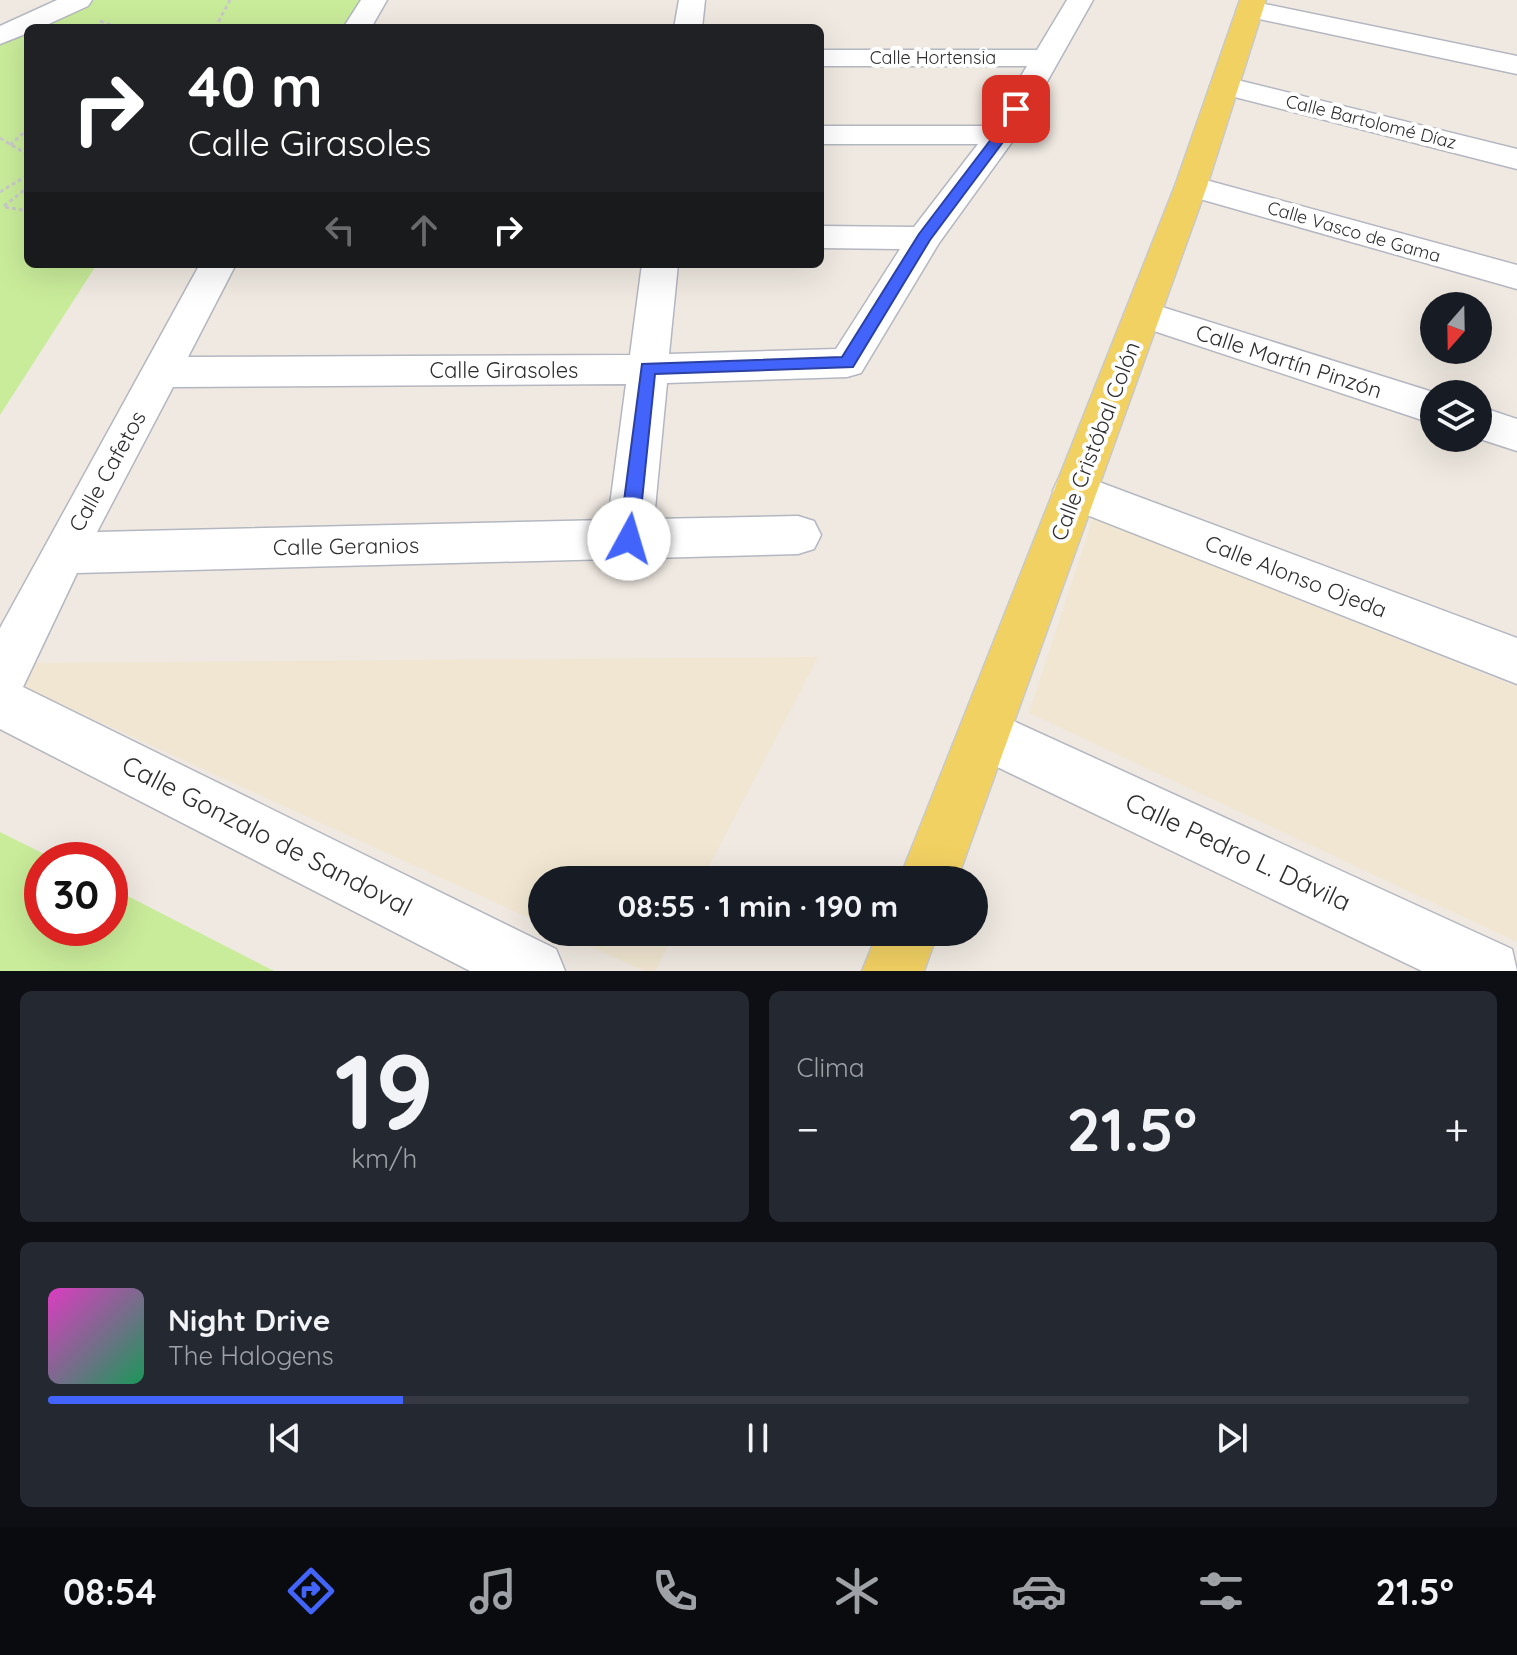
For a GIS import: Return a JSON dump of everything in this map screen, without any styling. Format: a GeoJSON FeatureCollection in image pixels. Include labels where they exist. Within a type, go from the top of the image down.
{"type":"FeatureCollection","features":[{"type":"Feature","properties":{"kind":"main road","name":"Calle Cristóbal Colón"},"geometry":{"type":"LineString","coordinates":[[933,866],[1191,186],[1251,4]]}},
{"type":"Feature","properties":{"kind":"main road"},"geometry":{"type":"LineString","coordinates":[[893,971],[903,946]]}},
{"type":"Feature","properties":{"kind":"street"},"geometry":{"type":"LineString","coordinates":[[26,24],[78,0],[98,10],[110,24]]}},
{"type":"Feature","properties":{"kind":"street"},"geometry":{"type":"LineString","coordinates":[[359,24],[374,0]]}},
{"type":"Feature","properties":{"kind":"street"},"geometry":{"type":"LineString","coordinates":[[689,24],[692,0]]}},
{"type":"Feature","properties":{"kind":"street"},"geometry":{"type":"LineString","coordinates":[[824,237],[924,238],[1001,135],[1080,0]]}},
{"type":"Feature","properties":{"kind":"street"},"geometry":{"type":"LineString","coordinates":[[1251,4],[1517,65]]}},
{"type":"Feature","properties":{"kind":"street"},"geometry":{"type":"LineString","coordinates":[[0,36],[24,25]]}},
{"type":"Feature","properties":{"kind":"street"},"geometry":{"type":"LineString","coordinates":[[0,50],[24,44]]}},
{"type":"Feature","properties":{"kind":"street","name":"Calle Hortensia"},"geometry":{"type":"LineString","coordinates":[[824,58],[1046,58]]}},
{"type":"Feature","properties":{"kind":"street","name":"Calle Bartolomé Díaz"},"geometry":{"type":"LineString","coordinates":[[1225,86],[1517,159]]}},
{"type":"Feature","properties":{"kind":"street"},"geometry":{"type":"LineString","coordinates":[[824,135],[1001,135]]}},
{"type":"Feature","properties":{"kind":"street","name":"Calle Vasco de Gama"},"geometry":{"type":"LineString","coordinates":[[1191,186],[1517,277]]}},
{"type":"Feature","properties":{"kind":"street","name":"Calle Girasoles"},"geometry":{"type":"LineString","coordinates":[[162,372],[648,369],[847,363],[924,238]]}},
{"type":"Feature","properties":{"kind":"street","name":"Calle Cafetos"},"geometry":{"type":"LineString","coordinates":[[0,680],[63,553],[216,268]]}},
{"type":"Feature","properties":{"kind":"street"},"geometry":{"type":"LineString","coordinates":[[629,539],[660,268]]}},
{"type":"Feature","properties":{"kind":"street","name":"Calle Martín Pinzón"},"geometry":{"type":"LineString","coordinates":[[1143,314],[1420,403]]}},
{"type":"Feature","properties":{"kind":"street"},"geometry":{"type":"LineString","coordinates":[[1492,427],[1517,435]]}},
{"type":"Feature","properties":{"kind":"street","name":"Calle Alonso Ojeda"},"geometry":{"type":"LineString","coordinates":[[1075,491],[1517,661]]}},
{"type":"Feature","properties":{"kind":"street","name":"Calle Geranios"},"geometry":{"type":"LineString","coordinates":[[63,553],[798,535]]}},
{"type":"Feature","properties":{"kind":"street","name":"Calle Gonzalo de Sandoval"},"geometry":{"type":"LineString","coordinates":[[0,702],[534,971]]}},
{"type":"Feature","properties":{"kind":"street","name":"Calle Pedro L. Dávila"},"geometry":{"type":"LineString","coordinates":[[985,734],[1490,971]]}},
{"type":"Feature","properties":{"kind":"path"},"geometry":{"type":"LineString","coordinates":[[216,24],[230,0]]}},
{"type":"Feature","properties":{"kind":"path"},"geometry":{"type":"LineString","coordinates":[[10,145],[24,133]]}},
{"type":"Feature","properties":{"kind":"path"},"geometry":{"type":"LineString","coordinates":[[0,138],[24,153]]}},
{"type":"Feature","properties":{"kind":"path"},"geometry":{"type":"LineString","coordinates":[[0,192],[24,177]]}},
{"type":"Feature","properties":{"kind":"path"},"geometry":{"type":"LineString","coordinates":[[24,190],[4,206],[24,210]]}},
{"type":"Feature","properties":{"kind":"shaded area"},"geometry":{"type":"Polygon","coordinates":[[[1093,518],[1517,687],[1517,942],[1029,713],[1093,518]]]}},
{"type":"Feature","properties":{"kind":"shaded area"},"geometry":{"type":"Polygon","coordinates":[[[818,657],[709,866],[528,866],[528,918],[17,684],[29,663],[818,657]]]}},
{"type":"Feature","properties":{"kind":"shaded area"},"geometry":{"type":"Polygon","coordinates":[[[590,946],[668,946],[655,971],[644,971],[590,946]]]}},
{"type":"Feature","properties":{"kind":"green space"},"geometry":{"type":"Polygon","coordinates":[[[95,0],[366,0],[353,24],[42,24],[95,0]]]}},
{"type":"Feature","properties":{"kind":"green space"},"geometry":{"type":"Polygon","coordinates":[[[24,32],[24,268],[94,268],[0,415],[0,43],[24,32]]]}},
{"type":"Feature","properties":{"kind":"green space"},"geometry":{"type":"Polygon","coordinates":[[[0,832],[24,844],[24,946],[128,946],[128,896],[274,971],[0,971],[0,832]]]}},
{"type":"Feature","properties":{"kind":"route"},"geometry":{"type":"LineString","coordinates":[[629,539],[648,369],[847,363],[924,238],[1001,135],[1016,109]]}}]}
